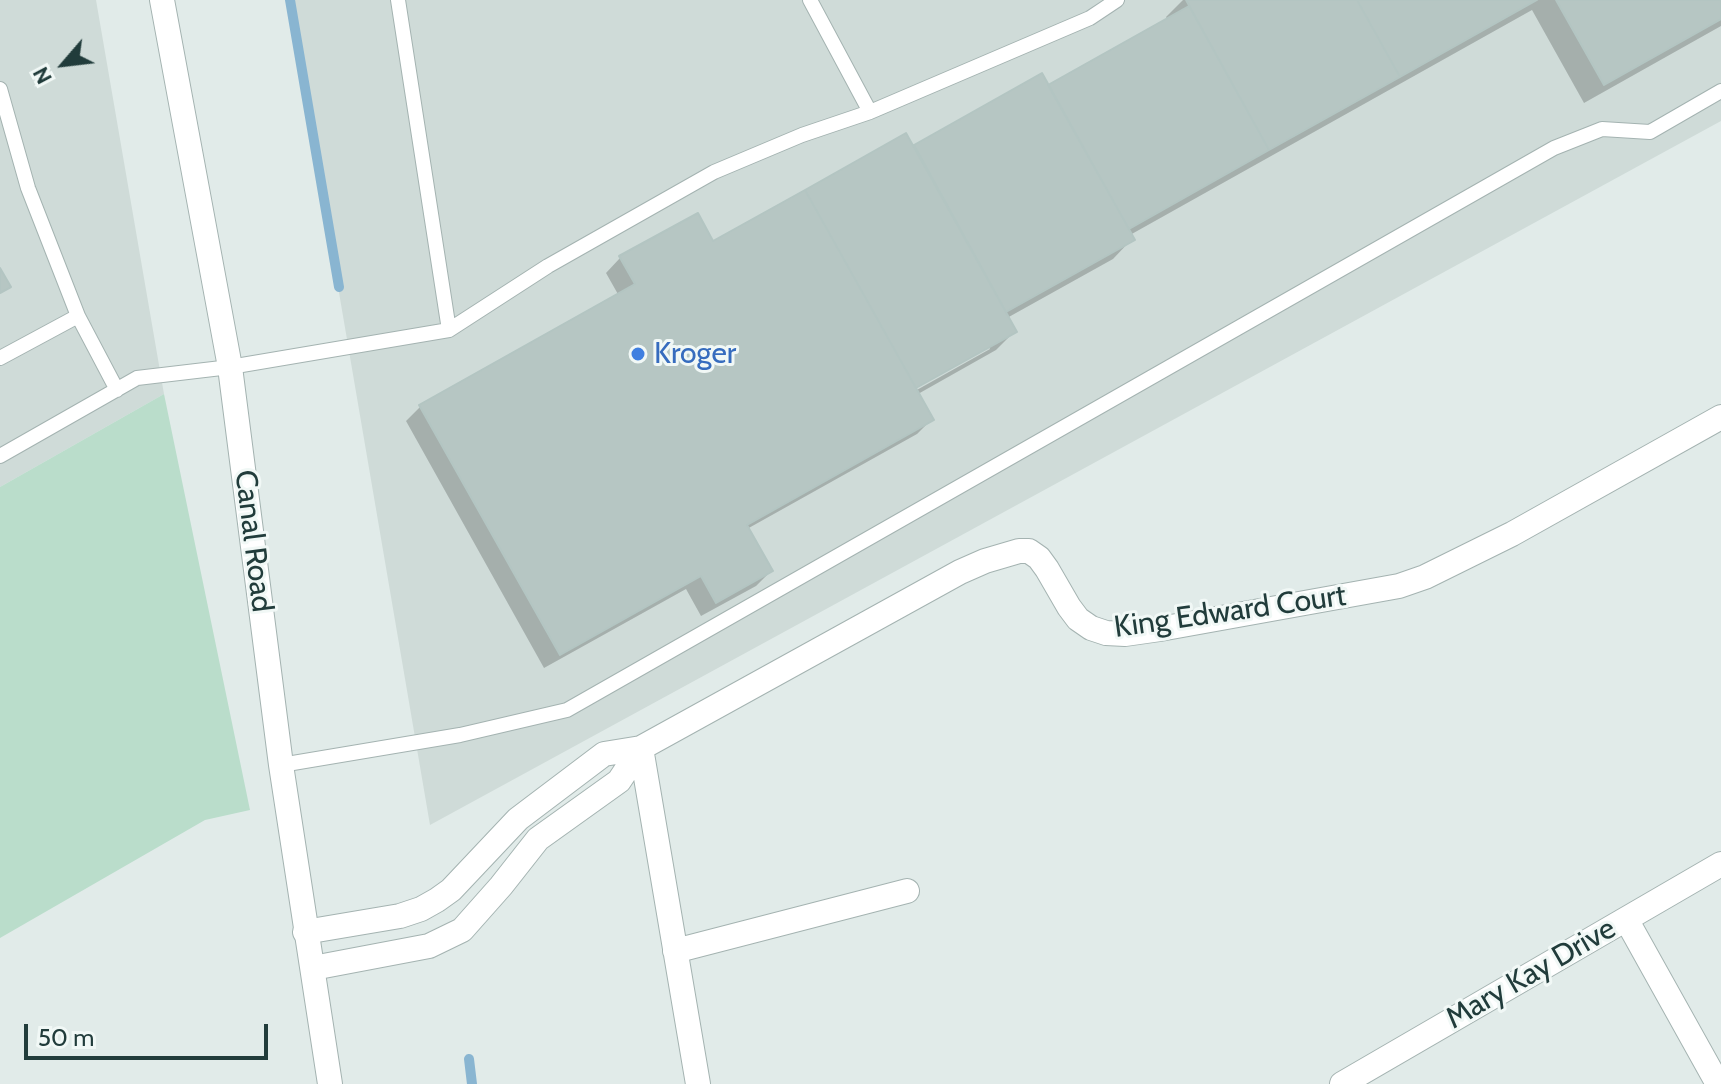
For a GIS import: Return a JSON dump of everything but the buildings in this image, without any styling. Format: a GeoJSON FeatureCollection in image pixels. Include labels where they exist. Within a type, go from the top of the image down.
{"type":"FeatureCollection","features":[{"type":"Feature","properties":{"kind":"street","name":"Canal Road"},"geometry":{"type":"LineString","coordinates":[[162,0],[230,367],[281,765],[330,1084]]}},
{"type":"Feature","properties":{"kind":"street","name":"King Edward Court"},"geometry":{"type":"LineString","coordinates":[[641,748],[985,561],[1029,551],[1047,569],[1078,619],[1106,633],[1125,634],[1160,629],[1399,586],[1425,577],[1512,534],[1721,417]]}},
{"type":"Feature","properties":{"kind":"street"},"geometry":{"type":"LineString","coordinates":[[305,932],[400,916],[421,909],[451,890],[518,819],[604,754],[641,748]]}},
{"type":"Feature","properties":{"kind":"street"},"geometry":{"type":"LineString","coordinates":[[641,748],[698,1084]]}},
{"type":"Feature","properties":{"kind":"street"},"geometry":{"type":"LineString","coordinates":[[313,968],[429,946],[462,930],[538,839],[619,781],[641,748]]}},
{"type":"Feature","properties":{"kind":"street","name":"Mary Kay Drive"},"geometry":{"type":"LineString","coordinates":[[1342,1084],[1721,864]]}},
{"type":"Feature","properties":{"kind":"street"},"geometry":{"type":"LineString","coordinates":[[675,951],[907,891]]}},
{"type":"Feature","properties":{"kind":"street"},"geometry":{"type":"LineString","coordinates":[[1626,919],[1718,1084]]}},
{"type":"Feature","properties":{"kind":"street"},"geometry":{"type":"LineString","coordinates":[[322,1084],[330,1084]]}},
{"type":"Feature","properties":{"kind":"lane"},"geometry":{"type":"LineString","coordinates":[[398,0],[449,330]]}},
{"type":"Feature","properties":{"kind":"lane"},"geometry":{"type":"LineString","coordinates":[[810,0],[870,112]]}},
{"type":"Feature","properties":{"kind":"lane"},"geometry":{"type":"LineString","coordinates":[[0,456],[137,378],[230,367],[449,330],[548,266],[714,172],[802,135],[870,112],[1090,18],[1117,0]]}},
{"type":"Feature","properties":{"kind":"lane"},"geometry":{"type":"LineString","coordinates":[[0,89],[28,188],[78,316],[117,390]]}},
{"type":"Feature","properties":{"kind":"lane"},"geometry":{"type":"LineString","coordinates":[[281,765],[460,735],[567,710],[1554,148],[1602,129],[1650,132],[1721,91]]}},
{"type":"Feature","properties":{"kind":"lane"},"geometry":{"type":"LineString","coordinates":[[0,358],[78,316]]}},
{"type":"Feature","properties":{"kind":"shaded area"},"geometry":{"type":"Polygon","coordinates":[[[0,0],[96,0],[164,394],[0,487],[0,0]]]}},
{"type":"Feature","properties":{"kind":"shaded area"},"geometry":{"type":"Polygon","coordinates":[[[289,0],[1721,0],[1721,121],[430,825],[289,0]]]}},
{"type":"Feature","properties":{"kind":"green space"},"geometry":{"type":"Polygon","coordinates":[[[164,394],[250,810],[205,820],[0,938],[0,487],[164,394]]]}},
{"type":"Feature","properties":{"kind":"waterway"},"geometry":{"type":"LineString","coordinates":[[290,0],[339,287]]}},
{"type":"Feature","properties":{"kind":"waterway"},"geometry":{"type":"LineString","coordinates":[[469,1059],[472,1084]]}},
{"type":"Feature","properties":{"kind":"place","name":"Kroger"},"geometry":{"type":"Point","coordinates":[638,354]}}]}
